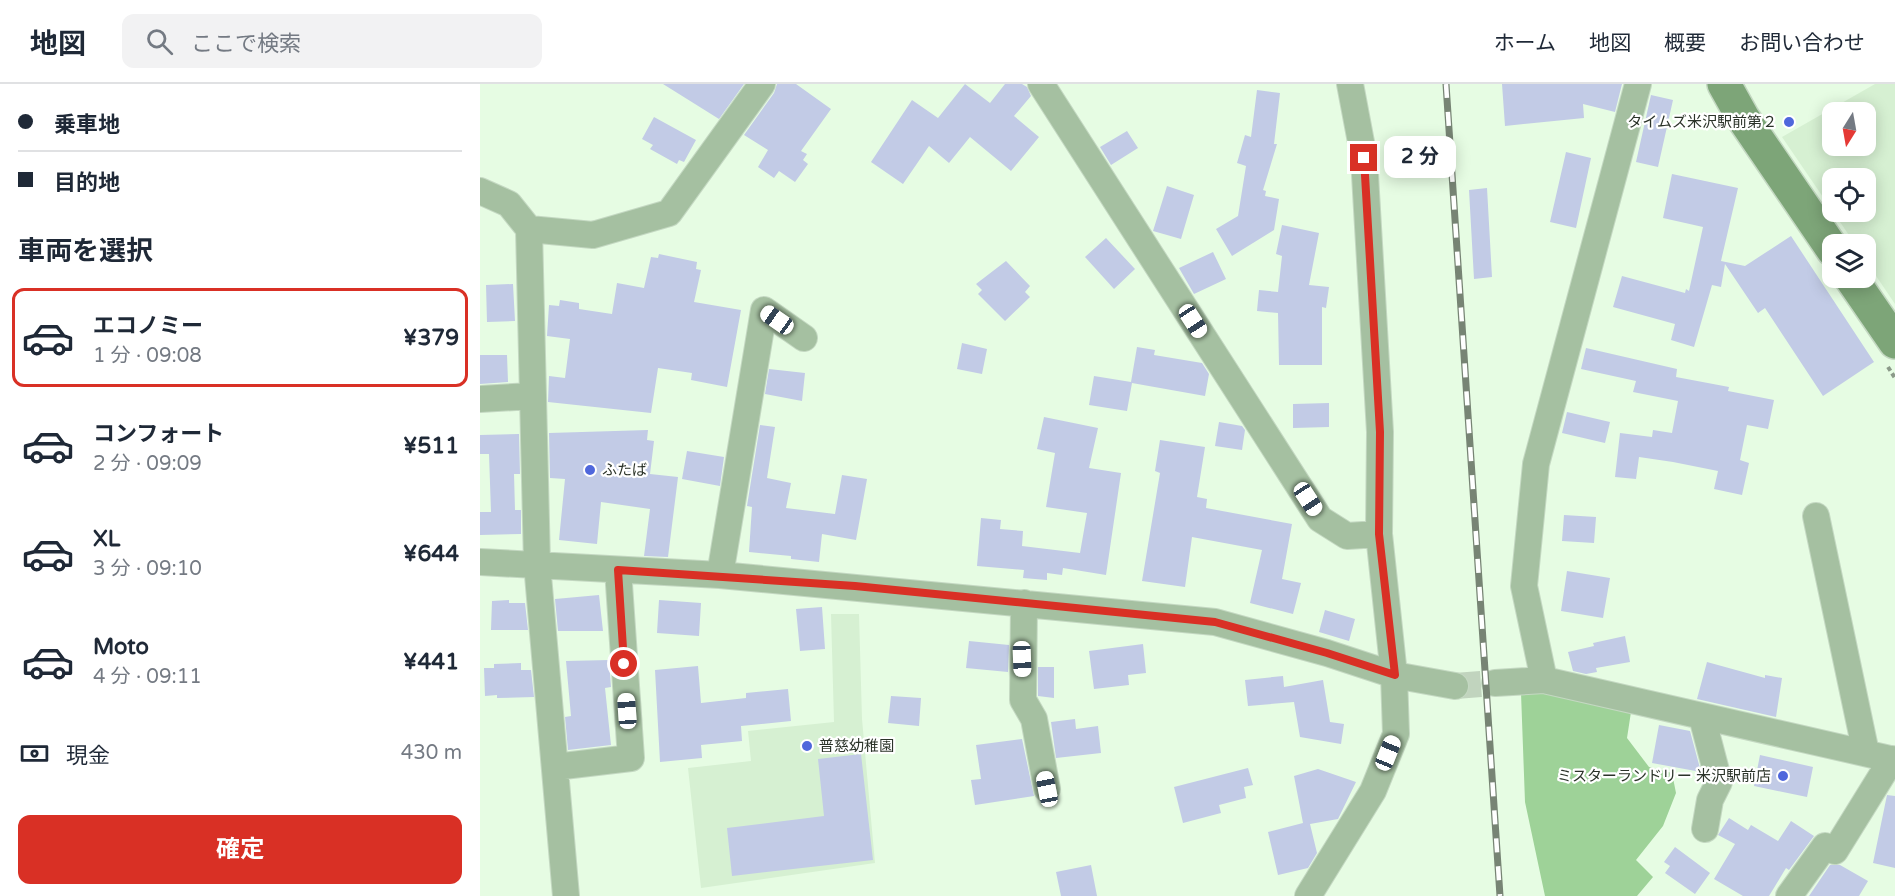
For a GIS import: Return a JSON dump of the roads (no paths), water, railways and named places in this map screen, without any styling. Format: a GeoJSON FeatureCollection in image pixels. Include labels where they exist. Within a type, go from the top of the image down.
{"type":"FeatureCollection","features":[{"type":"Feature","properties":{"kind":"street"},"geometry":{"type":"LineString","coordinates":[[529,229],[593,235],[669,213],[762,84]]}},
{"type":"Feature","properties":{"kind":"street"},"geometry":{"type":"LineString","coordinates":[[1041,84],[1320,519],[1347,536],[1379,534]]}},
{"type":"Feature","properties":{"kind":"street"},"geometry":{"type":"LineString","coordinates":[[1308,896],[1373,791],[1396,734],[1395,675],[1379,534],[1380,432],[1364,158],[1350,84]]}},
{"type":"Feature","properties":{"kind":"street"},"geometry":{"type":"LineString","coordinates":[[1544,680],[1524,586],[1536,464],[1638,84]]}},
{"type":"Feature","properties":{"kind":"street"},"geometry":{"type":"LineString","coordinates":[[1724,84],[1743,118],[1822,234]]}},
{"type":"Feature","properties":{"kind":"street"},"geometry":{"type":"LineString","coordinates":[[480,191],[509,204],[529,229],[537,564],[566,896]]}},
{"type":"Feature","properties":{"kind":"street"},"geometry":{"type":"LineString","coordinates":[[1858,288],[1895,342]]}},
{"type":"Feature","properties":{"kind":"street"},"geometry":{"type":"LineString","coordinates":[[720,575],[764,310],[804,338]]}},
{"type":"Feature","properties":{"kind":"street"},"geometry":{"type":"LineString","coordinates":[[480,399],[532,396]]}},
{"type":"Feature","properties":{"kind":"street"},"geometry":{"type":"LineString","coordinates":[[1816,516],[1866,753]]}},
{"type":"Feature","properties":{"kind":"street"},"geometry":{"type":"LineString","coordinates":[[480,562],[720,575],[1215,622],[1327,653],[1395,675],[1455,686]]}},
{"type":"Feature","properties":{"kind":"street"},"geometry":{"type":"LineString","coordinates":[[555,767],[631,758],[618,570]]}},
{"type":"Feature","properties":{"kind":"street"},"geometry":{"type":"LineString","coordinates":[[1024,603],[1023,700],[1034,719],[1047,789]]}},
{"type":"Feature","properties":{"kind":"street"},"geometry":{"type":"LineString","coordinates":[[1495,684],[1544,680],[1893,760],[1835,850],[1825,846],[1790,896]]}},
{"type":"Feature","properties":{"kind":"street"},"geometry":{"type":"LineString","coordinates":[[1702,717],[1719,783],[1710,800],[1705,829]]}},
{"type":"Feature","properties":{"kind":"tunnel"},"geometry":{"type":"LineString","coordinates":[[1455,686],[1495,683]]}},
{"type":"Feature","properties":{"kind":"railway"},"geometry":{"type":"LineString","coordinates":[[1446,84],[1500,896]]}},
{"type":"Feature","properties":{"kind":"place","name":"タイムズ米沢駅前第２"},"geometry":{"type":"Point","coordinates":[1789,122]}},
{"type":"Feature","properties":{"kind":"place","name":"ふたば"},"geometry":{"type":"Point","coordinates":[590,470]}},
{"type":"Feature","properties":{"kind":"place","name":"普慈幼稚園"},"geometry":{"type":"Point","coordinates":[807,746]}},
{"type":"Feature","properties":{"kind":"place","name":"ミスターランドリー 米沢駅前店"},"geometry":{"type":"Point","coordinates":[1783,776]}}]}
